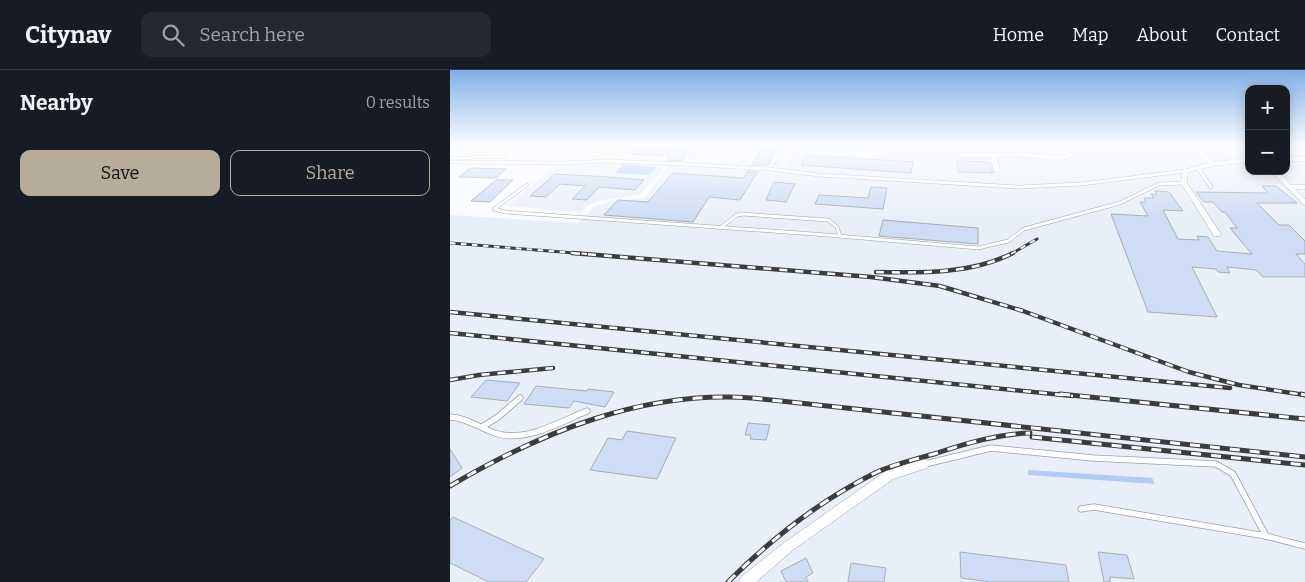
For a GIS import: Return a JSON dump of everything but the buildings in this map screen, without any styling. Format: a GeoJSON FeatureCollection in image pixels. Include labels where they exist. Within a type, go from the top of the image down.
{"type":"FeatureCollection","features":[{"type":"Feature","properties":{"kind":"street"},"geometry":{"type":"LineString","coordinates":[[1190,170],[1185,171],[1184,183],[1217,234]]}},
{"type":"Feature","properties":{"kind":"street"},"geometry":{"type":"LineString","coordinates":[[1278,175],[1305,203]]}},
{"type":"Feature","properties":{"kind":"street"},"geometry":{"type":"LineString","coordinates":[[1289,187],[1305,187]]}},
{"type":"Feature","properties":{"kind":"street"},"geometry":{"type":"LineString","coordinates":[[746,582],[789,546],[890,475],[924,464]]}},
{"type":"Feature","properties":{"kind":"lane"},"geometry":{"type":"LineString","coordinates":[[774,170],[819,175],[1025,187],[1115,181],[1185,171]]}},
{"type":"Feature","properties":{"kind":"lane"},"geometry":{"type":"LineString","coordinates":[[1199,170],[1212,187]]}},
{"type":"Feature","properties":{"kind":"lane"},"geometry":{"type":"LineString","coordinates":[[527,185],[494,209],[505,212],[978,248],[998,245],[1008,241],[1024,229],[1120,203],[1151,186],[1166,183],[1184,183]]}},
{"type":"Feature","properties":{"kind":"lane"},"geometry":{"type":"LineString","coordinates":[[720,228],[736,215],[753,214],[828,220],[837,227],[840,236]]}},
{"type":"Feature","properties":{"kind":"lane"},"geometry":{"type":"LineString","coordinates":[[482,427],[498,417],[520,398]]}},
{"type":"Feature","properties":{"kind":"lane"},"geometry":{"type":"LineString","coordinates":[[450,417],[458,417],[500,435],[520,436],[587,411]]}},
{"type":"Feature","properties":{"kind":"lane"},"geometry":{"type":"LineString","coordinates":[[924,464],[991,448],[1093,458],[1216,464],[1233,474],[1266,536]]}},
{"type":"Feature","properties":{"kind":"lane"},"geometry":{"type":"LineString","coordinates":[[1081,509],[1094,507],[1266,536],[1304,547]]}},
{"type":"Feature","properties":{"kind":"shaded area"},"geometry":{"type":"Polygon","coordinates":[[[549,170],[662,170],[641,194],[599,201],[588,205],[582,212],[508,206],[549,170]]]}},
{"type":"Feature","properties":{"kind":"shaded area"},"geometry":{"type":"Polygon","coordinates":[[[618,170],[654,170],[649,175],[615,173],[618,170]]]}},
{"type":"Feature","properties":{"kind":"shaded area"},"geometry":{"type":"Polygon","coordinates":[[[666,170],[739,170],[783,173],[784,170],[1245,170],[1245,175],[1290,175],[1290,170],[1305,170],[1305,582],[450,582],[450,215],[578,223],[594,207],[611,201],[644,198],[666,170]]]}},
{"type":"Feature","properties":{"kind":"shaded area"},"geometry":{"type":"Polygon","coordinates":[[[1028,470],[1152,478],[1155,484],[1028,475],[1028,470]]]}},
{"type":"Feature","properties":{"kind":"railway"},"geometry":{"type":"LineString","coordinates":[[1012,253],[1037,239]]}},
{"type":"Feature","properties":{"kind":"railway"},"geometry":{"type":"LineString","coordinates":[[450,243],[587,254]]}},
{"type":"Feature","properties":{"kind":"railway"},"geometry":{"type":"LineString","coordinates":[[572,253],[871,277],[940,286],[1023,311],[1189,372],[1239,385],[1305,395],[1301,394]]}},
{"type":"Feature","properties":{"kind":"railway"},"geometry":{"type":"LineString","coordinates":[[876,272],[929,272],[964,269],[997,260],[1012,253]]}},
{"type":"Feature","properties":{"kind":"railway"},"geometry":{"type":"LineString","coordinates":[[450,312],[1230,388]]}},
{"type":"Feature","properties":{"kind":"railway"},"geometry":{"type":"LineString","coordinates":[[450,333],[1073,396]]}},
{"type":"Feature","properties":{"kind":"railway"},"geometry":{"type":"LineString","coordinates":[[450,380],[479,375],[553,368]]}},
{"type":"Feature","properties":{"kind":"railway"},"geometry":{"type":"LineString","coordinates":[[1060,394],[1305,419]]}},
{"type":"Feature","properties":{"kind":"railway"},"geometry":{"type":"LineString","coordinates":[[450,486],[521,448],[557,432],[595,419],[633,408],[672,401],[712,397],[752,398],[1305,457]]}},
{"type":"Feature","properties":{"kind":"railway"},"geometry":{"type":"LineString","coordinates":[[728,582],[761,551],[797,522],[835,496],[875,473],[898,464],[994,437],[1030,433]]}},
{"type":"Feature","properties":{"kind":"railway"},"geometry":{"type":"LineString","coordinates":[[1032,437],[1305,465]]}}]}
